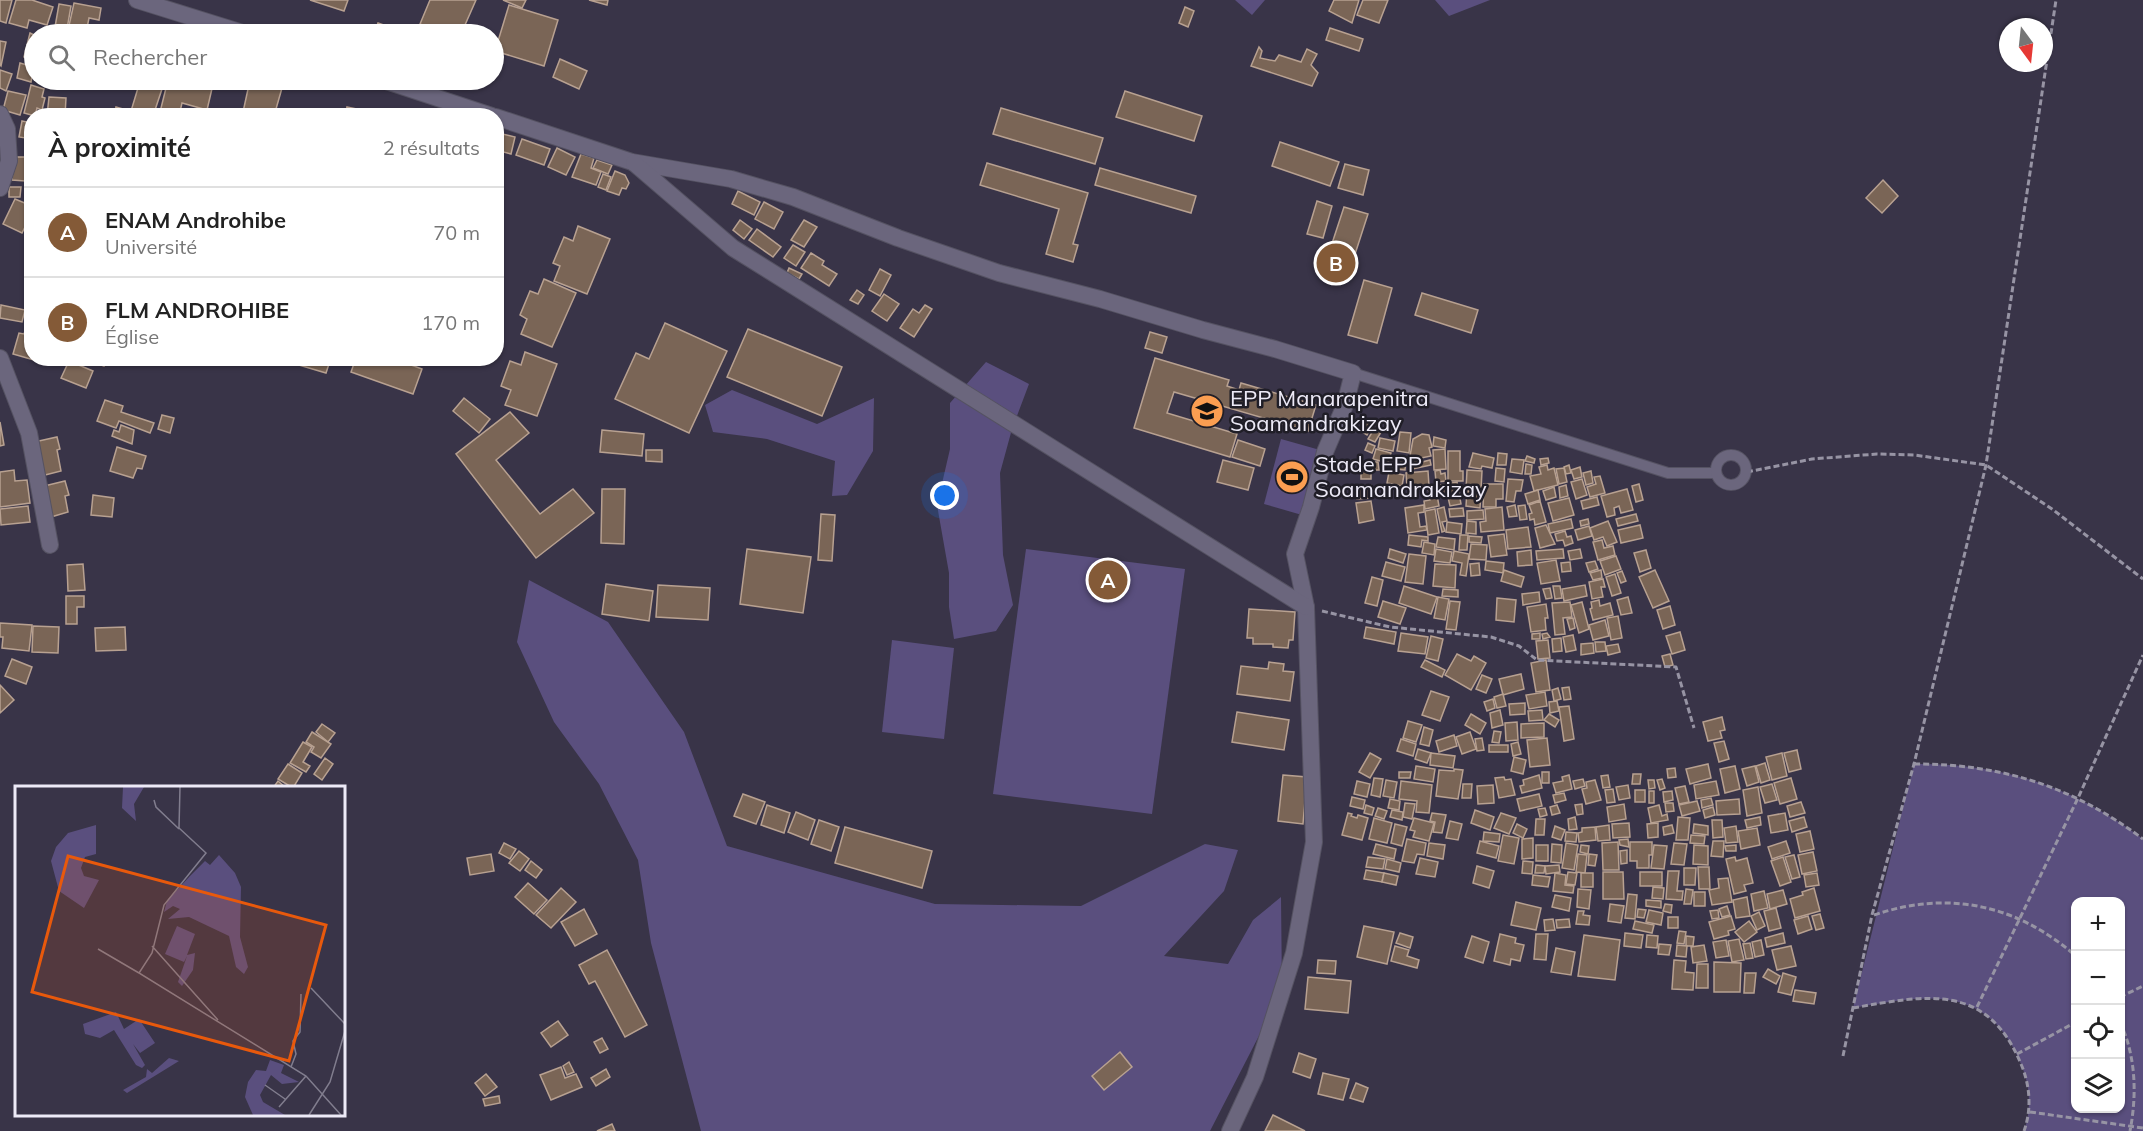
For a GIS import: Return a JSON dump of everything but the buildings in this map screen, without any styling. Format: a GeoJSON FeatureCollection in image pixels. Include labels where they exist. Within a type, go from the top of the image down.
{"type":"FeatureCollection","features":[{"type":"Feature","properties":{"kind":"street"},"geometry":{"type":"LineString","coordinates":[[137,0],[214,24]]}},
{"type":"Feature","properties":{"kind":"street"},"geometry":{"type":"LineString","coordinates":[[413,90],[468,108]]}},
{"type":"Feature","properties":{"kind":"street"},"geometry":{"type":"LineString","coordinates":[[0,114],[6,129],[9,160],[0,188]]}},
{"type":"Feature","properties":{"kind":"street"},"geometry":{"type":"LineString","coordinates":[[504,120],[632,162],[731,179],[793,197],[898,238],[999,273],[1100,299],[1275,349],[1353,374],[1345,405],[1325,452],[1311,507],[1295,554],[1306,607],[1314,842],[1294,953],[1255,1077],[1230,1131]]}},
{"type":"Feature","properties":{"kind":"street"},"geometry":{"type":"LineString","coordinates":[[632,162],[733,248],[1306,607]]}},
{"type":"Feature","properties":{"kind":"street"},"geometry":{"type":"LineString","coordinates":[[0,358],[29,433],[50,545]]}},
{"type":"Feature","properties":{"kind":"lane"},"geometry":{"type":"LineString","coordinates":[[1353,374],[1668,473],[1716,473]]}},
{"type":"Feature","properties":{"kind":"lane"},"geometry":{"type":"LineString","coordinates":[[1728,454],[1734,454],[1744,460],[1747,472],[1744,478],[1735,485],[1723,483],[1716,473],[1718,461],[1728,454]]}},
{"type":"Feature","properties":{"kind":"path"},"geometry":{"type":"LineString","coordinates":[[1843,1056],[1872,915],[1914,764],[1986,465],[2056,0]]}},
{"type":"Feature","properties":{"kind":"path"},"geometry":{"type":"LineString","coordinates":[[1747,472],[1812,459],[1878,454],[1923,456],[1986,465],[2076,526],[2143,579]]}},
{"type":"Feature","properties":{"kind":"path"},"geometry":{"type":"LineString","coordinates":[[1306,607],[1390,627],[1491,637],[1519,646],[1537,660],[1676,667],[1694,728]]}},
{"type":"Feature","properties":{"kind":"path"},"geometry":{"type":"LineString","coordinates":[[1977,1007],[2078,798],[2143,655]]}},
{"type":"Feature","properties":{"kind":"path"},"geometry":{"type":"LineString","coordinates":[[1914,764],[1945,764],[2007,772],[2037,781],[2078,798],[2121,822],[2143,839]]}},
{"type":"Feature","properties":{"kind":"path"},"geometry":{"type":"LineString","coordinates":[[1872,915],[1893,908],[1937,902],[1981,906],[2020,919],[2059,942],[2071,952]]}},
{"type":"Feature","properties":{"kind":"path"},"geometry":{"type":"LineString","coordinates":[[2125,995],[2143,986]]}},
{"type":"Feature","properties":{"kind":"path"},"geometry":{"type":"LineString","coordinates":[[1853,1008],[1921,999],[1950,999],[1977,1007],[2000,1028],[2017,1054],[2027,1083],[2030,1112],[2024,1131]]}},
{"type":"Feature","properties":{"kind":"path"},"geometry":{"type":"LineString","coordinates":[[2017,1054],[2071,1025]]}},
{"type":"Feature","properties":{"kind":"path"},"geometry":{"type":"LineString","coordinates":[[2125,1035],[2135,1090],[2130,1131]]}},
{"type":"Feature","properties":{"kind":"path"},"geometry":{"type":"LineString","coordinates":[[2030,1112],[2143,1128]]}},
{"type":"Feature","properties":{"kind":"shaded area"},"geometry":{"type":"Polygon","coordinates":[[[1235,0],[1265,0],[1252,15],[1235,0]]]}},
{"type":"Feature","properties":{"kind":"shaded area"},"geometry":{"type":"Polygon","coordinates":[[[1435,0],[1490,0],[1449,16],[1435,0]]]}},
{"type":"Feature","properties":{"kind":"shaded area"},"geometry":{"type":"Polygon","coordinates":[[[986,362],[1029,384],[1012,429],[1000,473],[1003,555],[1013,605],[996,631],[954,639],[949,607],[949,573],[937,505],[950,449],[950,403],[986,362]]]}},
{"type":"Feature","properties":{"kind":"shaded area"},"geometry":{"type":"Polygon","coordinates":[[[732,390],[817,424],[874,398],[873,451],[847,495],[832,496],[835,461],[767,439],[713,432],[705,405],[732,390]]]}},
{"type":"Feature","properties":{"kind":"shaded area","name":"Stade EPP Soamandrakizay"},"geometry":{"type":"Polygon","coordinates":[[[1281,439],[1320,450],[1302,515],[1264,504],[1281,439]]]}},
{"type":"Feature","properties":{"kind":"shaded area"},"geometry":{"type":"Polygon","coordinates":[[[1026,549],[1185,569],[1152,814],[993,794],[1026,549]]]}},
{"type":"Feature","properties":{"kind":"shaded area"},"geometry":{"type":"Polygon","coordinates":[[[529,580],[608,622],[684,732],[727,846],[935,904],[1081,906],[1205,844],[1238,850],[1224,891],[1164,956],[1228,964],[1253,920],[1281,897],[1282,991],[1210,1131],[701,1131],[651,943],[638,860],[599,784],[554,722],[517,642],[529,580]]]}},
{"type":"Feature","properties":{"kind":"shaded area"},"geometry":{"type":"Polygon","coordinates":[[[892,640],[954,648],[944,739],[882,732],[892,640]]]}},
{"type":"Feature","properties":{"kind":"shaded area"},"geometry":{"type":"Polygon","coordinates":[[[1914,764],[1977,768],[2035,781],[2090,805],[2143,839],[2143,1131],[2024,1131],[2027,1123],[2029,1097],[2026,1080],[2021,1064],[2007,1038],[1991,1019],[1972,1007],[1952,1000],[1929,998],[1853,1008],[1914,764]]]}},
{"type":"Feature","properties":{"kind":"place","name":"FLM ANDROHIBE"},"geometry":{"type":"Point","coordinates":[1336,263]}},
{"type":"Feature","properties":{"kind":"place","name":"EPP Manarapenitra Soamandrakizay"},"geometry":{"type":"Point","coordinates":[1207,411]}},
{"type":"Feature","properties":{"kind":"place","name":"Stade EPP Soamandrakizay"},"geometry":{"type":"Point","coordinates":[1292,477]}},
{"type":"Feature","properties":{"kind":"place","name":"ENAM Androhibe"},"geometry":{"type":"Point","coordinates":[1108,580]}}]}
